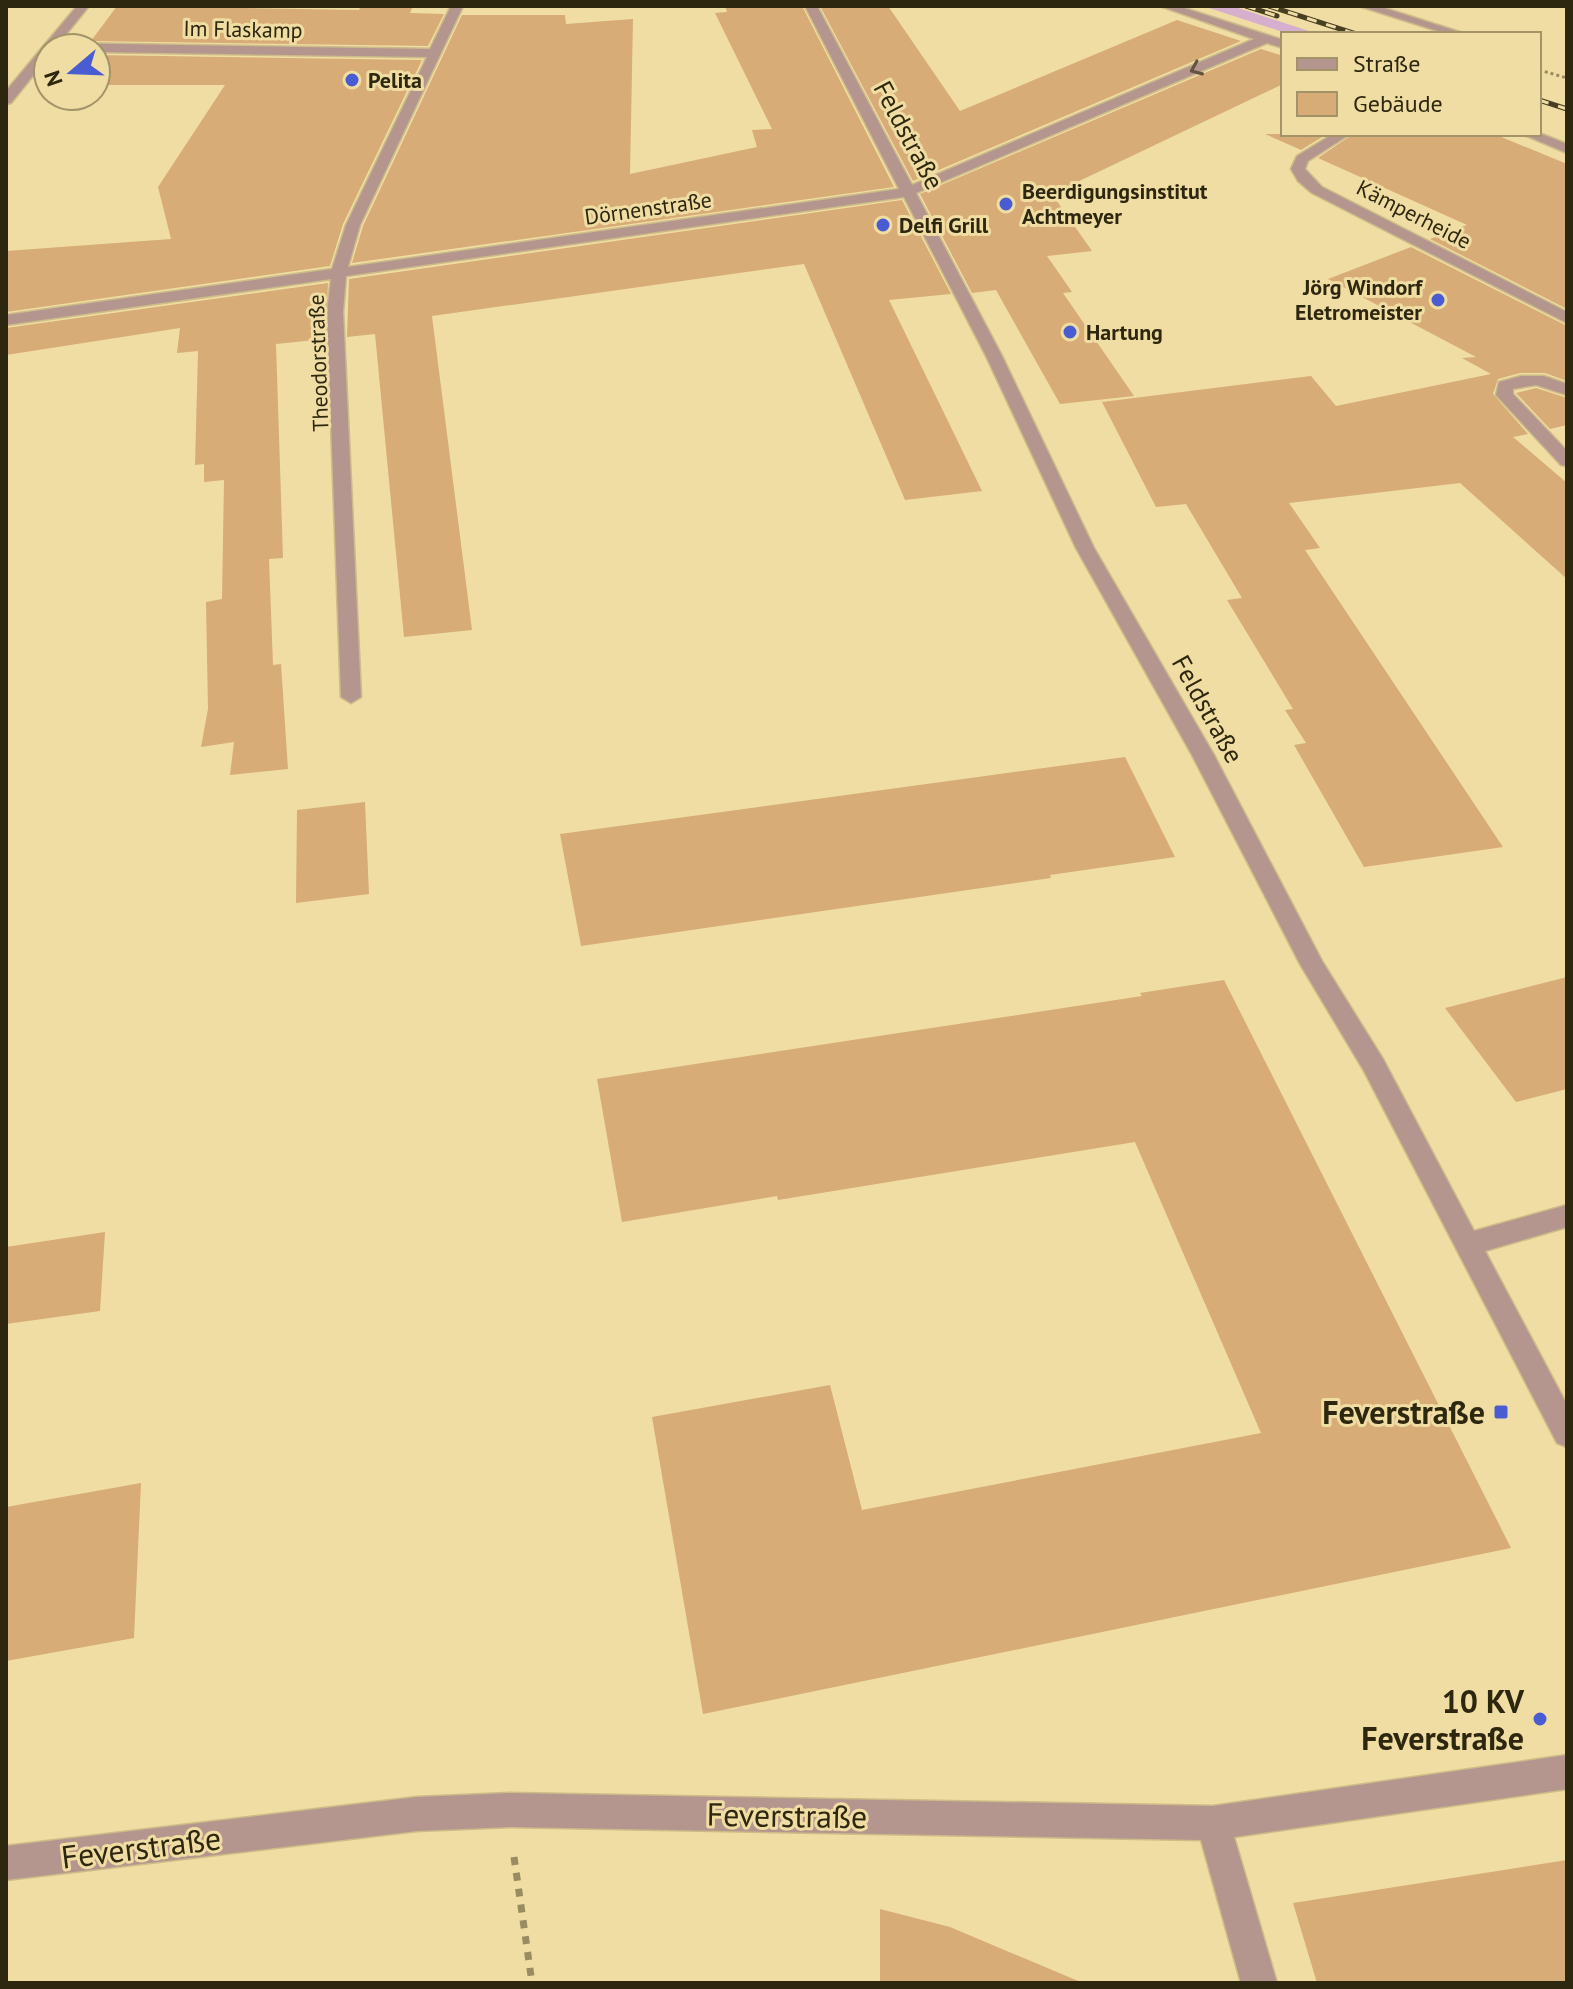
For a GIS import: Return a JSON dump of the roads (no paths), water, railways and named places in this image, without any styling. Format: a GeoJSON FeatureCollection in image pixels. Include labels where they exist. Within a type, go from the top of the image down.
{"type":"FeatureCollection","features":[{"type":"Feature","properties":{"kind":"street"},"geometry":{"type":"LineString","coordinates":[[62,32],[83,6]]}},
{"type":"Feature","properties":{"kind":"street","name":"Theodorstraße"},"geometry":{"type":"LineString","coordinates":[[351,697],[335,312],[339,272],[353,225],[457,6]]}},
{"type":"Feature","properties":{"kind":"street","name":"Feldstraße"},"geometry":{"type":"LineString","coordinates":[[811,6],[994,356],[1085,548],[1203,755],[1312,964],[1374,1066],[1567,1434]]}},
{"type":"Feature","properties":{"kind":"street"},"geometry":{"type":"LineString","coordinates":[[1166,6],[1281,43]]}},
{"type":"Feature","properties":{"kind":"street"},"geometry":{"type":"LineString","coordinates":[[1365,6],[1453,32]]}},
{"type":"Feature","properties":{"kind":"street","name":"Dörnenstraße"},"geometry":{"type":"LineString","coordinates":[[6,320],[907,192],[1267,38]]}},
{"type":"Feature","properties":{"kind":"street","name":"Im Flaskamp"},"geometry":{"type":"LineString","coordinates":[[112,49],[436,53]]}},
{"type":"Feature","properties":{"kind":"street"},"geometry":{"type":"LineString","coordinates":[[6,100],[32,69]]}},
{"type":"Feature","properties":{"kind":"street","name":"Kämperheide"},"geometry":{"type":"LineString","coordinates":[[1340,136],[1302,159],[1298,169],[1317,190],[1567,318]]}},
{"type":"Feature","properties":{"kind":"street"},"geometry":{"type":"LineString","coordinates":[[1534,136],[1567,149]]}},
{"type":"Feature","properties":{"kind":"street"},"geometry":{"type":"LineString","coordinates":[[1567,390],[1551,382],[1519,379],[1505,386],[1504,395],[1567,461]]}},
{"type":"Feature","properties":{"kind":"street"},"geometry":{"type":"LineString","coordinates":[[1466,1245],[1567,1216]]}},
{"type":"Feature","properties":{"kind":"street","name":"Feverstraße"},"geometry":{"type":"LineString","coordinates":[[6,1863],[417,1814],[510,1810],[1213,1823],[1567,1772]]}},
{"type":"Feature","properties":{"kind":"street"},"geometry":{"type":"LineString","coordinates":[[1213,1823],[1259,1983]]}},
{"type":"Feature","properties":{"kind":"railway"},"geometry":{"type":"LineString","coordinates":[[1246,6],[1277,16]]}},
{"type":"Feature","properties":{"kind":"railway"},"geometry":{"type":"LineString","coordinates":[[1269,6],[1350,32]]}},
{"type":"Feature","properties":{"kind":"railway"},"geometry":{"type":"LineString","coordinates":[[1541,101],[1567,109]]}},
{"type":"Feature","properties":{"kind":"place","name":"Pelita"},"geometry":{"type":"Point","coordinates":[352,80]}},
{"type":"Feature","properties":{"kind":"place","name":"Beerdigungsinstitut Achtmeyer"},"geometry":{"type":"Point","coordinates":[1006,204]}},
{"type":"Feature","properties":{"kind":"place","name":"Delfi Grill"},"geometry":{"type":"Point","coordinates":[883,225]}},
{"type":"Feature","properties":{"kind":"place","name":"Jörg Windorf Eletromeister"},"geometry":{"type":"Point","coordinates":[1438,300]}},
{"type":"Feature","properties":{"kind":"place","name":"Hartung"},"geometry":{"type":"Point","coordinates":[1070,332]}},
{"type":"Feature","properties":{"kind":"place","name":"Feverstraße"},"geometry":{"type":"Point","coordinates":[1501,1412]}},
{"type":"Feature","properties":{"kind":"place","name":"10 KV Feverstraße"},"geometry":{"type":"Point","coordinates":[1540,1719]}}]}
